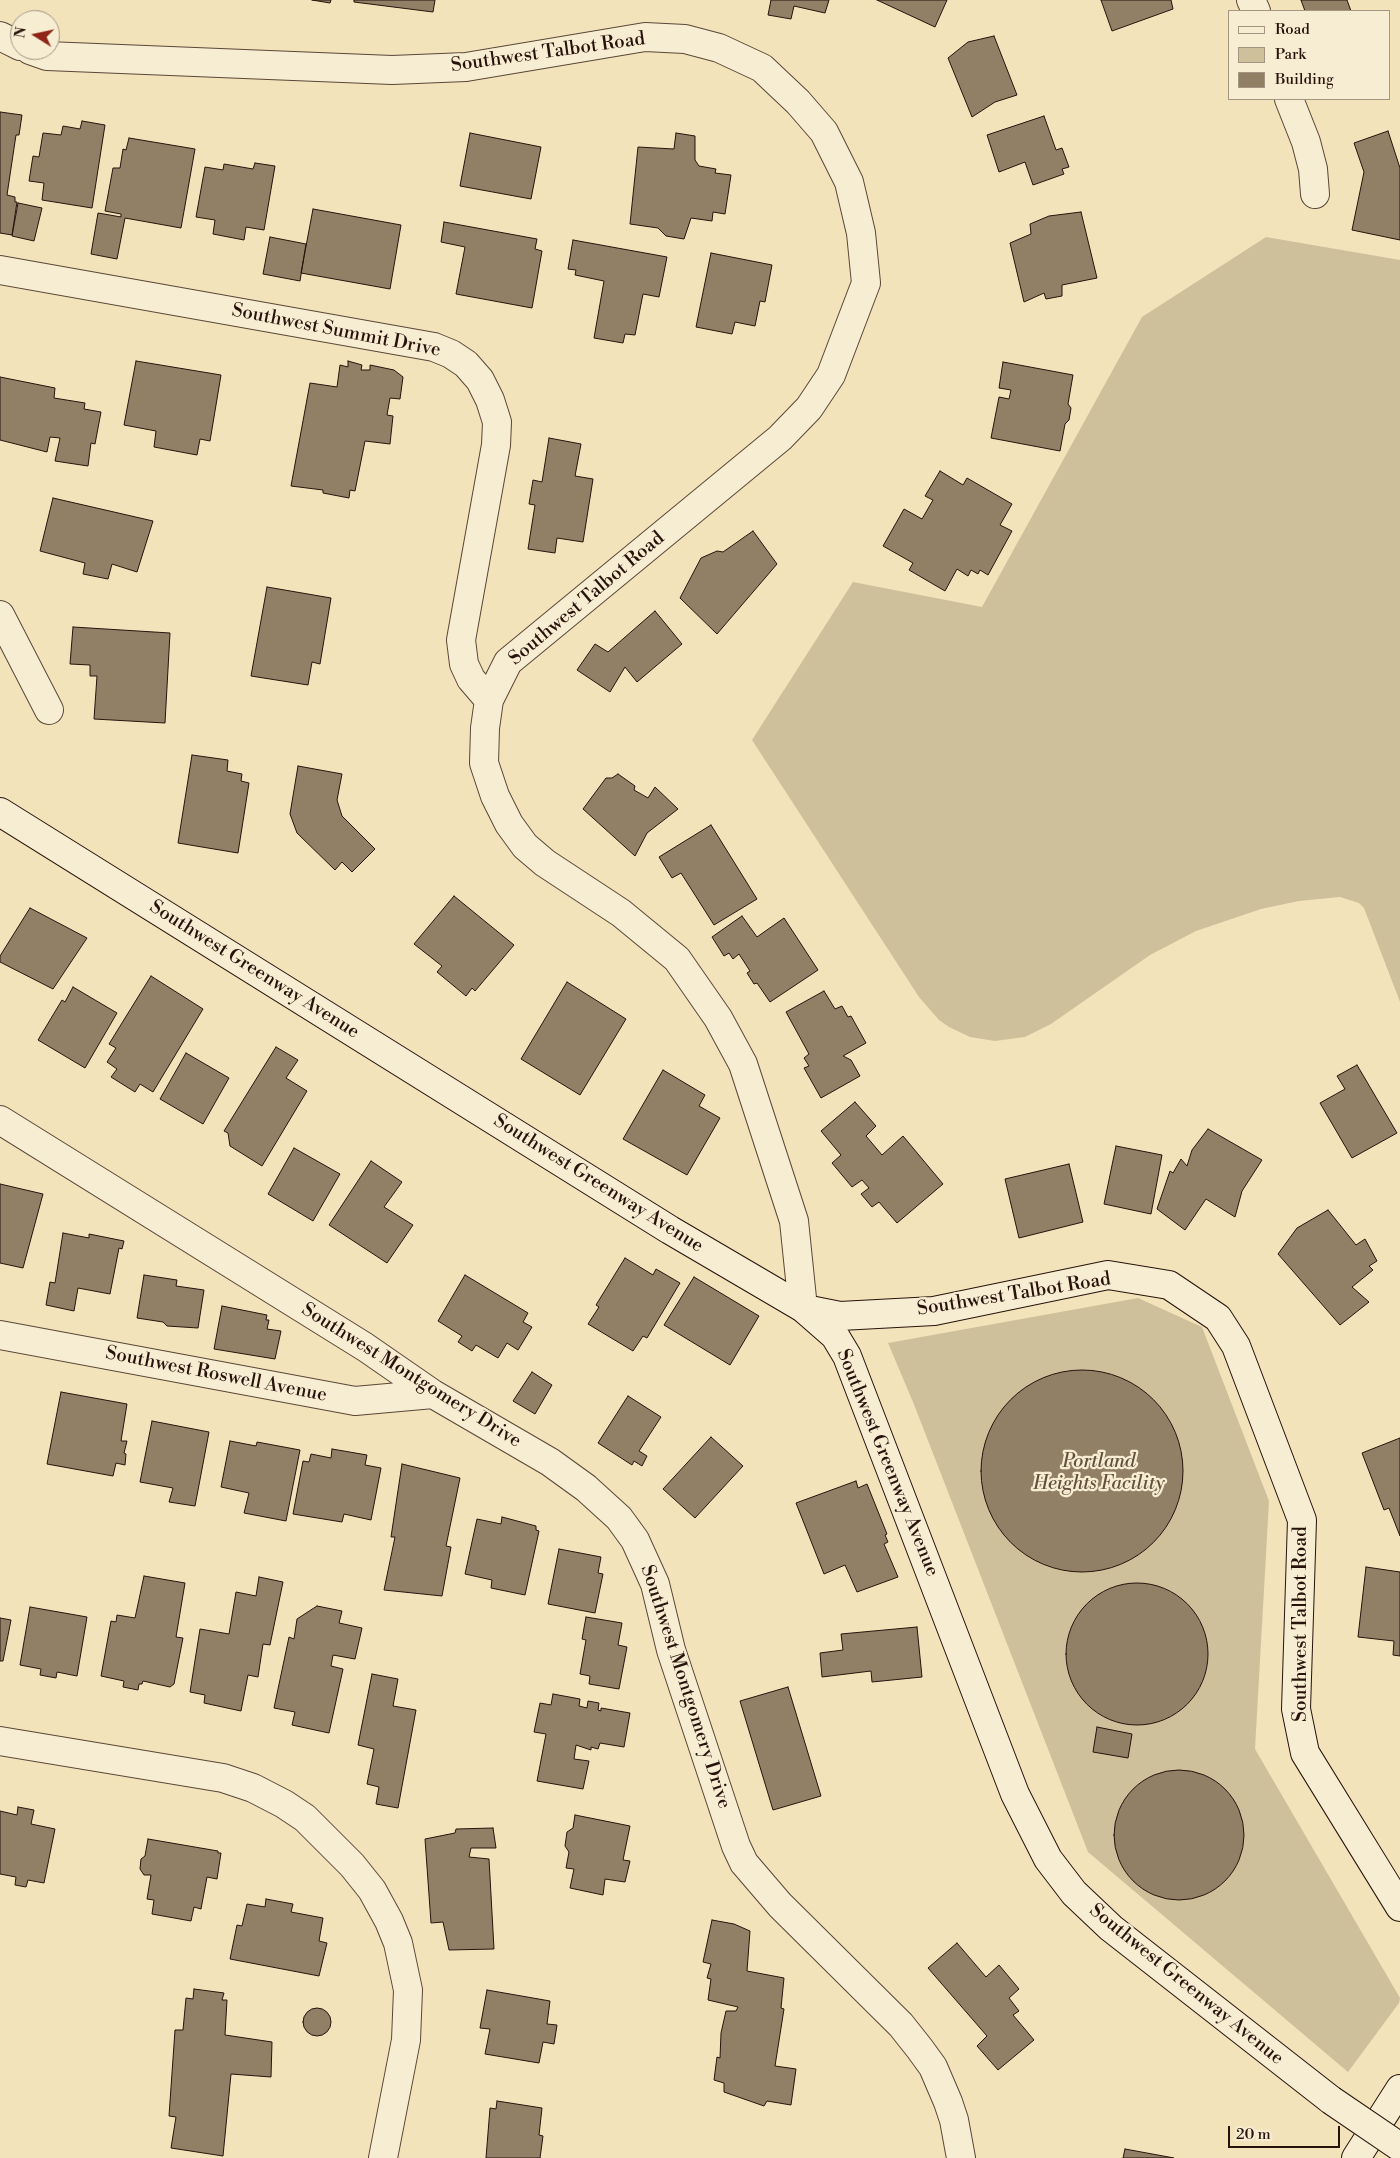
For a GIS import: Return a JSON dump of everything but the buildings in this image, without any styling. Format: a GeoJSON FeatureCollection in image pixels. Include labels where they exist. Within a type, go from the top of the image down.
{"type":"FeatureCollection","features":[{"type":"Feature","properties":{"kind":"street","name":"Southwest Talbot Road"},"geometry":{"type":"LineString","coordinates":[[60,57],[392,70],[466,67],[645,37],[685,39],[719,48],[762,68],[798,102],[824,132],[849,182],[861,233],[866,283],[831,375],[809,408],[780,438],[508,662],[489,700],[485,728],[484,764],[494,796],[509,824],[524,846],[545,863],[621,912],[677,959],[718,1018],[743,1064],[794,1221],[804,1308],[840,1316],[934,1311],[1108,1275],[1169,1285],[1218,1318],[1236,1346],[1302,1520],[1296,1709],[1305,1753],[1400,1907]]}},
{"type":"Feature","properties":{"kind":"street"},"geometry":{"type":"LineString","coordinates":[[1289,100],[1306,142],[1313,169],[1314,194]]}},
{"type":"Feature","properties":{"kind":"street","name":"Southwest Summit Drive"},"geometry":{"type":"LineString","coordinates":[[0,270],[434,347],[451,354],[466,364],[480,380],[490,400],[497,422],[496,445],[462,640],[464,664],[471,679],[489,700]]}},
{"type":"Feature","properties":{"kind":"street"},"geometry":{"type":"LineString","coordinates":[[0,616],[49,710]]}},
{"type":"Feature","properties":{"kind":"street","name":"Southwest Greenway Avenue"},"geometry":{"type":"LineString","coordinates":[[0,812],[645,1214],[804,1308],[835,1336],[847,1356],[1015,1794],[1048,1859],[1074,1893],[1111,1928],[1331,2100],[1400,2147]]}},
{"type":"Feature","properties":{"kind":"street","name":"Southwest Montgomery Drive"},"geometry":{"type":"LineString","coordinates":[[0,1120],[365,1348],[433,1394],[550,1462],[619,1518],[635,1540],[655,1584],[671,1650],[736,1846],[744,1863],[780,1905],[901,2025],[920,2049],[933,2068],[948,2102],[954,2120],[960,2158]]}},
{"type":"Feature","properties":{"kind":"street","name":"Southwest Roswell Avenue"},"geometry":{"type":"LineString","coordinates":[[0,1335],[355,1401],[433,1394]]}},
{"type":"Feature","properties":{"kind":"street"},"geometry":{"type":"LineString","coordinates":[[0,1741],[223,1778],[253,1788],[284,1804],[305,1818],[340,1852],[372,1890],[389,1922],[398,1943],[408,1990],[406,2040],[383,2158]]}},
{"type":"Feature","properties":{"kind":"street"},"geometry":{"type":"LineString","coordinates":[[1356,2158],[1400,2089]]}},
{"type":"Feature","properties":{"kind":"green space"},"geometry":{"type":"Polygon","coordinates":[[[1266,237],[1400,260],[1400,1002],[1364,908],[1359,903],[1340,897],[1299,901],[1261,909],[1196,931],[1150,955],[1051,1024],[1025,1037],[995,1041],[970,1037],[939,1020],[919,997],[752,740],[853,582],[982,607],[1142,317],[1266,237]]]}},
{"type":"Feature","properties":{"kind":"green space","name":"Portland Heights Facility"},"geometry":{"type":"Polygon","coordinates":[[[1138,1298],[1202,1327],[1269,1501],[1255,1749],[1400,1998],[1399,2003],[1348,2072],[1088,1852],[913,1402],[888,1343],[1138,1298]]]}}]}
